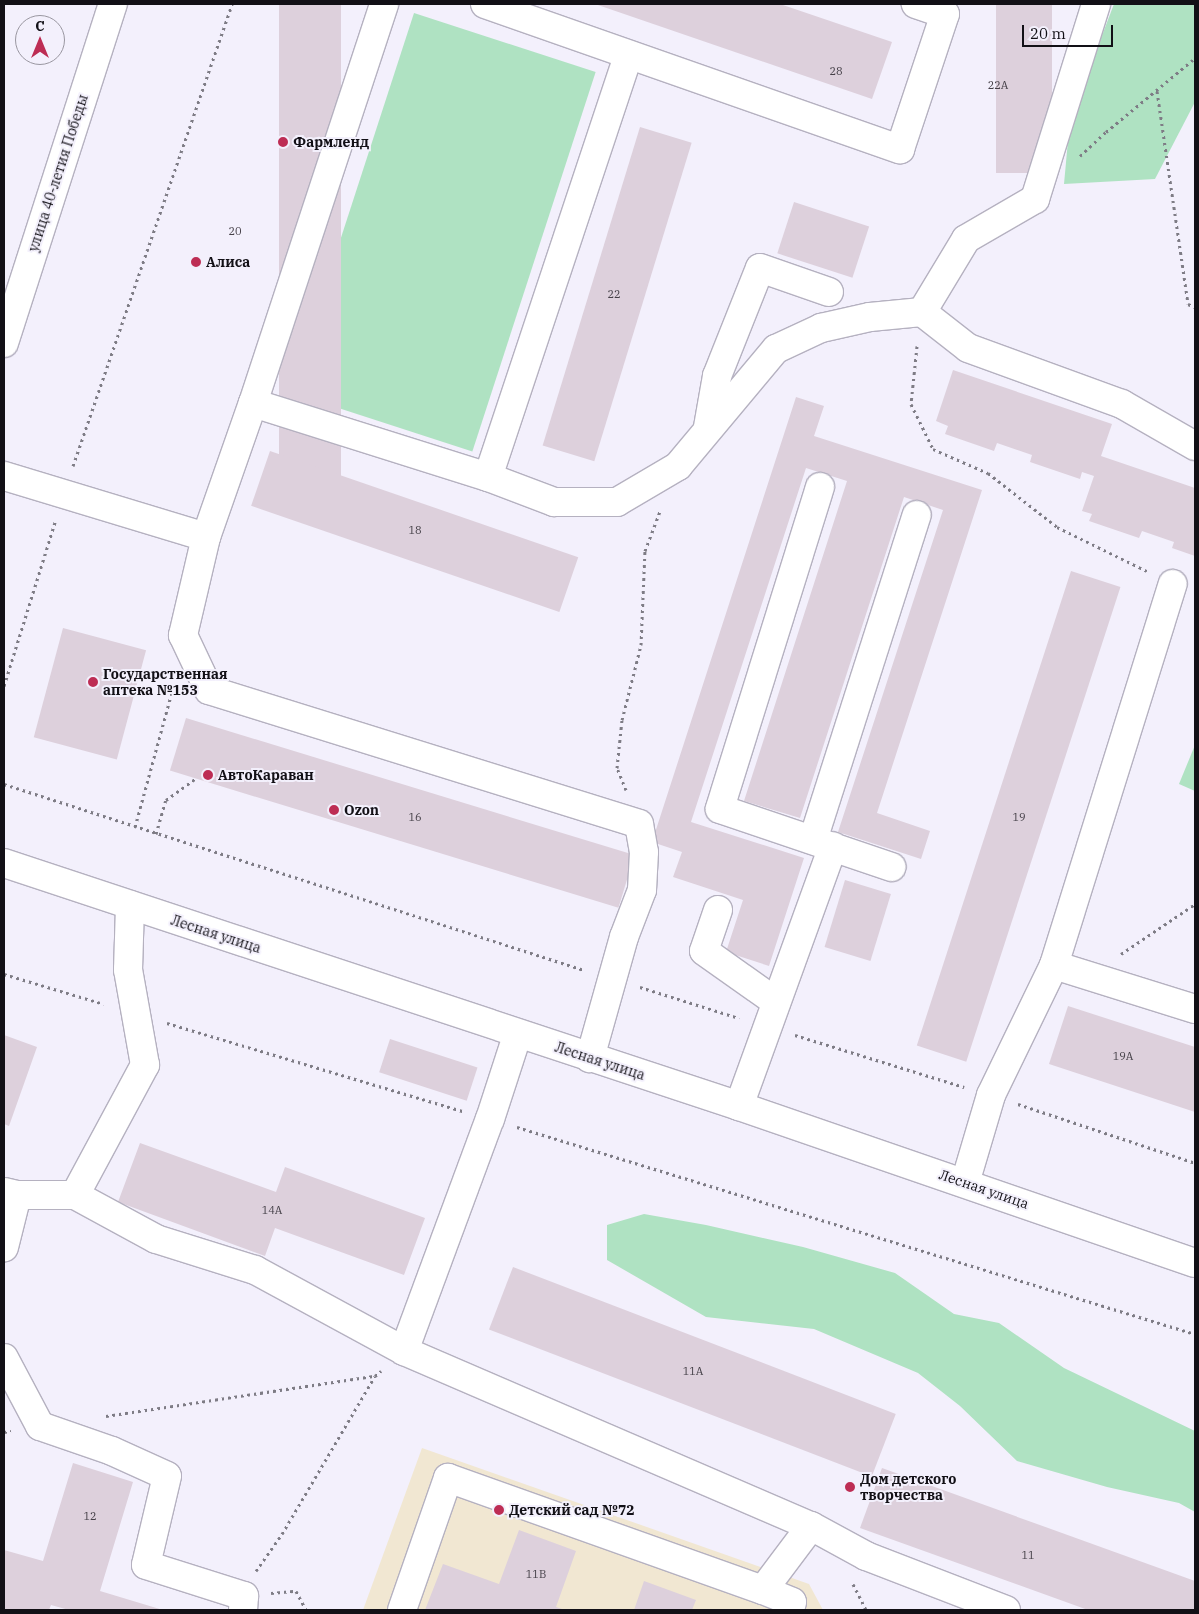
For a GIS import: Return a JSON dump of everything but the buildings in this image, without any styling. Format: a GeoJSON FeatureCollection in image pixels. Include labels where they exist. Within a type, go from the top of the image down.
{"type":"FeatureCollection","features":[{"type":"Feature","properties":{"kind":"street","name":"улица 40-летия Победы"},"geometry":{"type":"LineString","coordinates":[[4,343],[113,4]]}},
{"type":"Feature","properties":{"kind":"street"},"geometry":{"type":"LineString","coordinates":[[384,4],[254,403],[206,537],[183,635],[209,690],[640,824],[644,852],[642,890],[624,937],[590,1058]]}},
{"type":"Feature","properties":{"kind":"street"},"geometry":{"type":"LineString","coordinates":[[485,4],[900,149],[945,14],[916,4]]}},
{"type":"Feature","properties":{"kind":"street"},"geometry":{"type":"LineString","coordinates":[[922,312],[966,239],[1034,199],[1096,4]]}},
{"type":"Feature","properties":{"kind":"street"},"geometry":{"type":"LineString","coordinates":[[488,477],[628,55]]}},
{"type":"Feature","properties":{"kind":"street"},"geometry":{"type":"LineString","coordinates":[[708,428],[717,376],[760,268],[829,292]]}},
{"type":"Feature","properties":{"kind":"street"},"geometry":{"type":"LineString","coordinates":[[254,403],[488,477],[554,502],[617,502],[678,466],[776,349],[821,328],[870,318],[922,312],[968,348],[1122,404],[1195,446]]}},
{"type":"Feature","properties":{"kind":"street"},"geometry":{"type":"LineString","coordinates":[[4,476],[206,537]]}},
{"type":"Feature","properties":{"kind":"street"},"geometry":{"type":"LineString","coordinates":[[820,487],[720,809],[892,867]]}},
{"type":"Feature","properties":{"kind":"street"},"geometry":{"type":"LineString","coordinates":[[739,1106],[776,1002],[917,515]]}},
{"type":"Feature","properties":{"kind":"street"},"geometry":{"type":"LineString","coordinates":[[965,1183],[991,1095],[1054,964],[1173,584]]}},
{"type":"Feature","properties":{"kind":"street","name":"Лесная улица"},"geometry":{"type":"LineString","coordinates":[[4,863],[739,1106],[1195,1263]]}},
{"type":"Feature","properties":{"kind":"street"},"geometry":{"type":"LineString","coordinates":[[75,1195],[146,1065],[128,970],[130,905]]}},
{"type":"Feature","properties":{"kind":"street"},"geometry":{"type":"LineString","coordinates":[[718,910],[704,951],[776,1002]]}},
{"type":"Feature","properties":{"kind":"street"},"geometry":{"type":"LineString","coordinates":[[1054,964],[1195,1009]]}},
{"type":"Feature","properties":{"kind":"street"},"geometry":{"type":"LineString","coordinates":[[404,1351],[490,1119],[518,1034]]}},
{"type":"Feature","properties":{"kind":"street"},"geometry":{"type":"LineString","coordinates":[[4,1247],[10,1193],[75,1195],[156,1239],[255,1270],[404,1351],[811,1526],[866,1556],[1006,1610]]}},
{"type":"Feature","properties":{"kind":"street"},"geometry":{"type":"LineString","coordinates":[[4,1358],[40,1426],[112,1451],[167,1476],[146,1564],[241,1602]]}},
{"type":"Feature","properties":{"kind":"street"},"geometry":{"type":"LineString","coordinates":[[402,1610],[448,1478],[763,1590],[792,1602],[790,1610]]}},
{"type":"Feature","properties":{"kind":"street"},"geometry":{"type":"LineString","coordinates":[[763,1590],[811,1526]]}},
{"type":"Feature","properties":{"kind":"path"},"geometry":{"type":"LineString","coordinates":[[4,686],[64,493],[232,4]]}},
{"type":"Feature","properties":{"kind":"path"},"geometry":{"type":"LineString","coordinates":[[1077,159],[1106,132],[1195,58]]}},
{"type":"Feature","properties":{"kind":"path"},"geometry":{"type":"LineString","coordinates":[[1157,91],[1188,304],[1195,307]]}},
{"type":"Feature","properties":{"kind":"path"},"geometry":{"type":"LineString","coordinates":[[922,312],[911,404],[933,449],[988,473],[1057,527],[1173,584]]}},
{"type":"Feature","properties":{"kind":"path"},"geometry":{"type":"LineString","coordinates":[[640,824],[617,768],[622,720],[641,645],[645,551],[661,508]]}},
{"type":"Feature","properties":{"kind":"path"},"geometry":{"type":"LineString","coordinates":[[135,827],[171,695],[196,662]]}},
{"type":"Feature","properties":{"kind":"path"},"geometry":{"type":"LineString","coordinates":[[156,834],[166,800],[195,779]]}},
{"type":"Feature","properties":{"kind":"path"},"geometry":{"type":"LineString","coordinates":[[1090,976],[1195,904]]}},
{"type":"Feature","properties":{"kind":"path"},"geometry":{"type":"LineString","coordinates":[[4,974],[490,1119],[1195,1334]]}},
{"type":"Feature","properties":{"kind":"path"},"geometry":{"type":"LineString","coordinates":[[241,1602],[375,1376],[404,1351]]}},
{"type":"Feature","properties":{"kind":"path"},"geometry":{"type":"LineString","coordinates":[[99,1417],[375,1376]]}},
{"type":"Feature","properties":{"kind":"path"},"geometry":{"type":"LineString","coordinates":[[4,1432],[40,1426]]}},
{"type":"Feature","properties":{"kind":"path"},"geometry":{"type":"LineString","coordinates":[[296,1591],[306,1610]]}},
{"type":"Feature","properties":{"kind":"shaded area","name":"Детский сад №72"},"geometry":{"type":"Polygon","coordinates":[[[422,1448],[809,1584],[823,1610],[363,1610],[422,1448]]]}},
{"type":"Feature","properties":{"kind":"green space"},"geometry":{"type":"Polygon","coordinates":[[[1114,4],[1195,4],[1195,102],[1155,179],[1064,184],[1070,119],[1114,4]]]}},
{"type":"Feature","properties":{"kind":"green space"},"geometry":{"type":"Polygon","coordinates":[[[414,13],[596,72],[472,451],[291,392],[414,13]]]}},
{"type":"Feature","properties":{"kind":"green space"},"geometry":{"type":"Polygon","coordinates":[[[1195,745],[1195,791],[1179,784],[1195,745]]]}},
{"type":"Feature","properties":{"kind":"green space"},"geometry":{"type":"Polygon","coordinates":[[[644,1214],[706,1225],[803,1247],[895,1273],[954,1314],[999,1323],[1064,1368],[1195,1431],[1195,1512],[1179,1503],[1107,1487],[1017,1461],[960,1406],[918,1373],[814,1329],[706,1317],[607,1260],[607,1225],[644,1214]]]}},
{"type":"Feature","properties":{"kind":"place","name":"Фармленд"},"geometry":{"type":"Point","coordinates":[283,142]}},
{"type":"Feature","properties":{"kind":"place","name":"Алиса"},"geometry":{"type":"Point","coordinates":[196,262]}},
{"type":"Feature","properties":{"kind":"place","name":"Государственная аптека №153"},"geometry":{"type":"Point","coordinates":[93,682]}},
{"type":"Feature","properties":{"kind":"place","name":"АвтоКараван"},"geometry":{"type":"Point","coordinates":[208,775]}},
{"type":"Feature","properties":{"kind":"place","name":"Ozon"},"geometry":{"type":"Point","coordinates":[334,810]}},
{"type":"Feature","properties":{"kind":"place","name":"Дом детского творчества"},"geometry":{"type":"Point","coordinates":[850,1487]}},
{"type":"Feature","properties":{"kind":"place","name":"Детский сад №72"},"geometry":{"type":"Point","coordinates":[499,1510]}}]}
